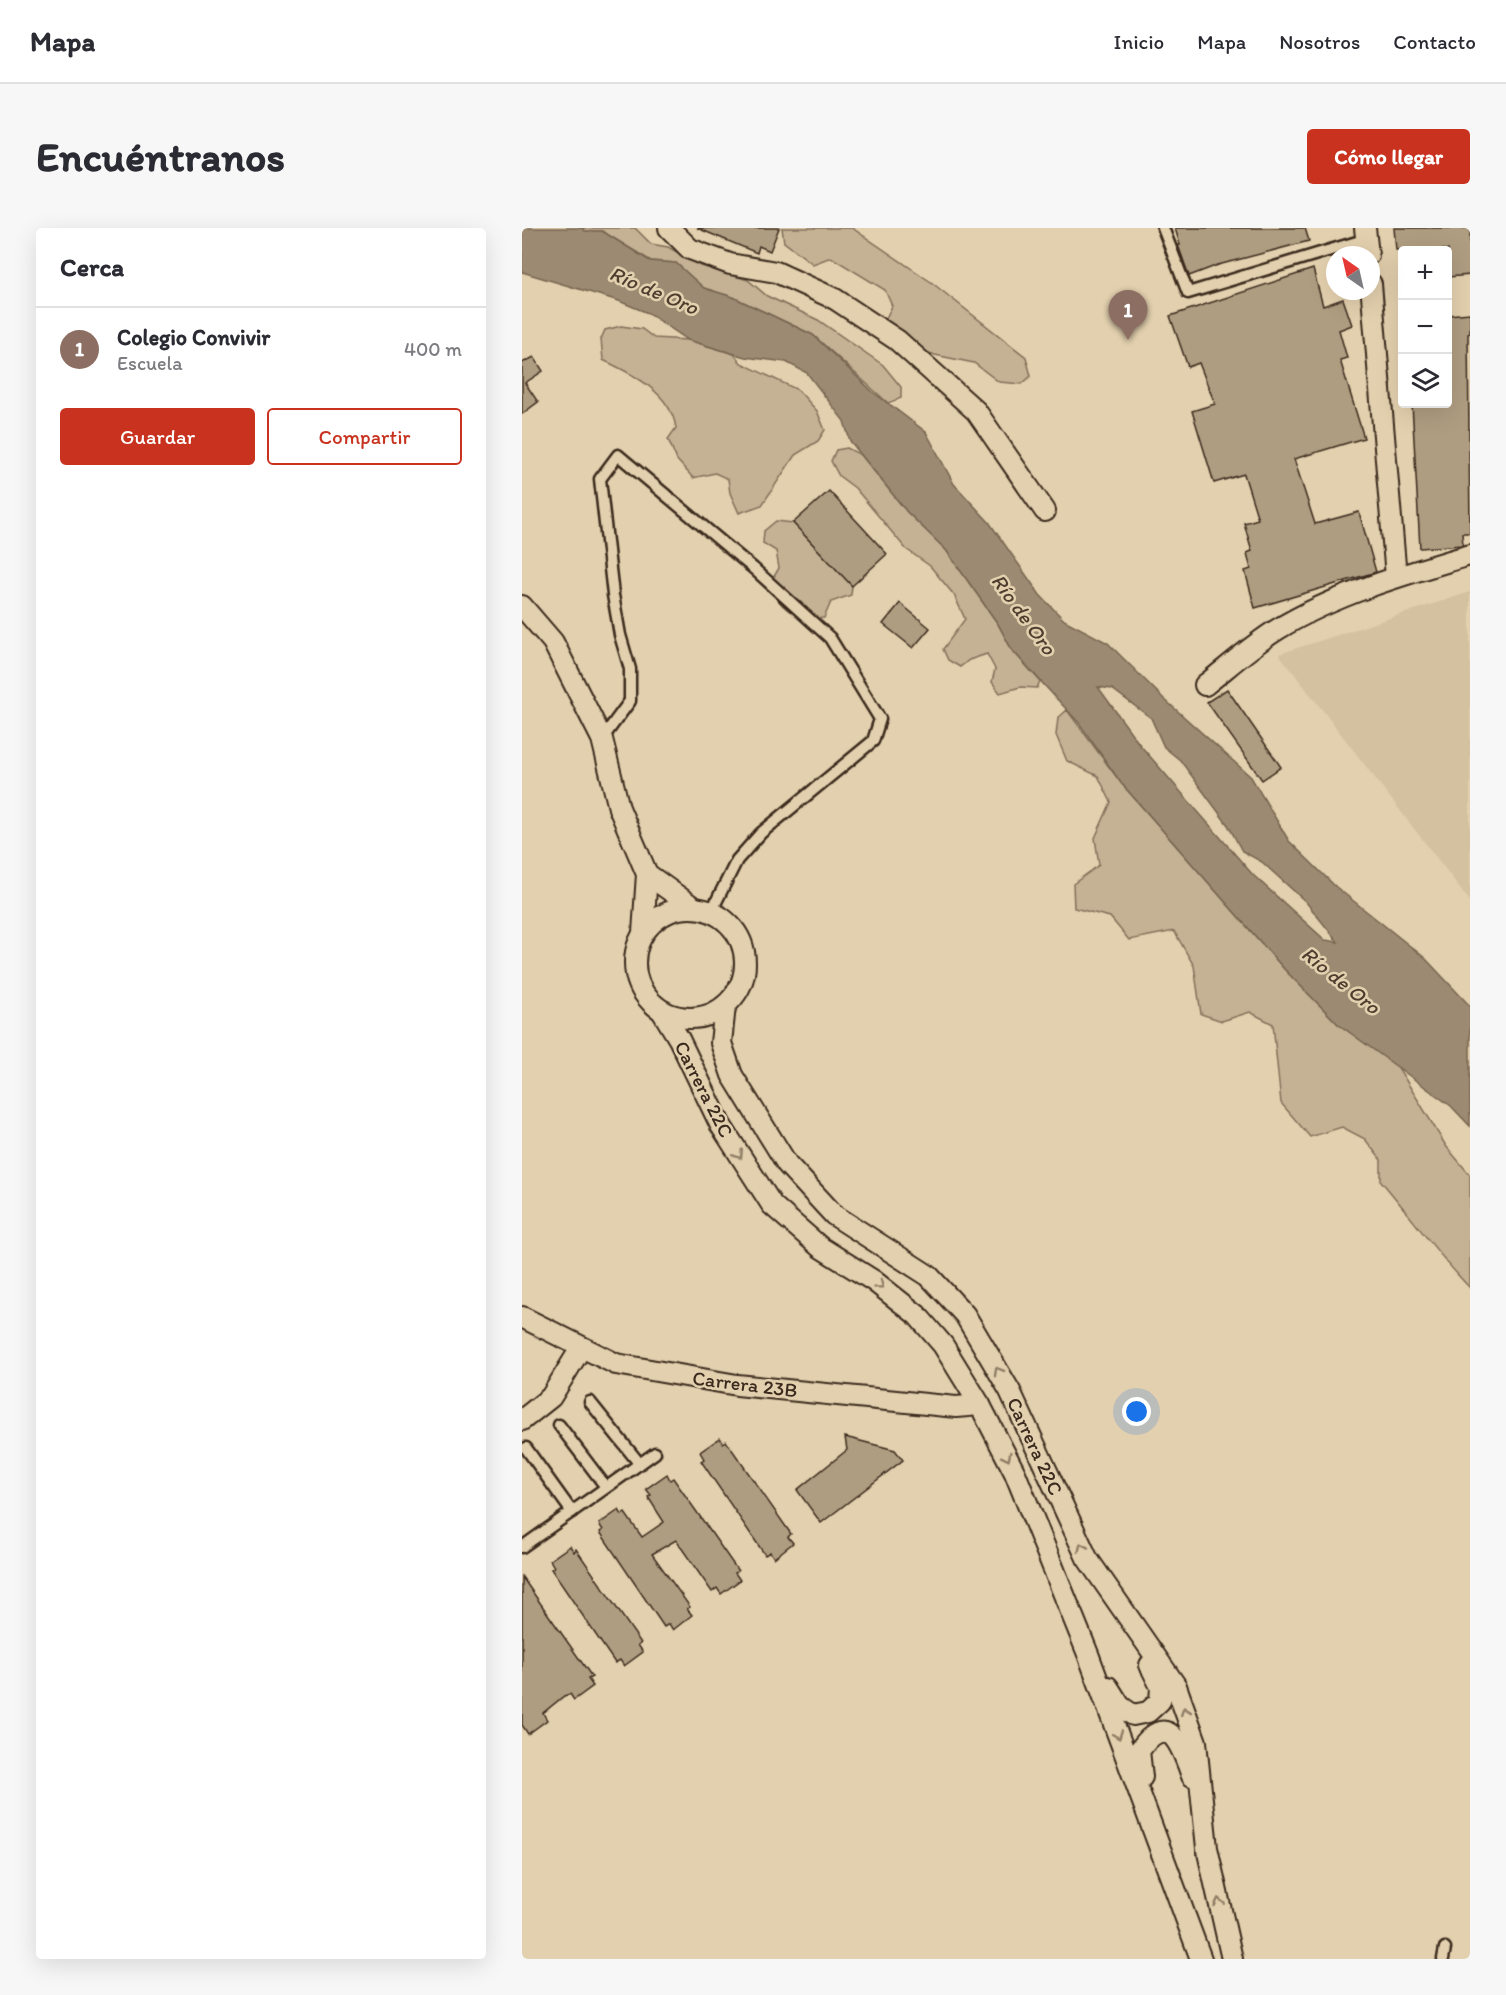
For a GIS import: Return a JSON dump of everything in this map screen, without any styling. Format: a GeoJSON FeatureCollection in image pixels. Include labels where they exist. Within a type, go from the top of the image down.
{"type":"FeatureCollection","features":[{"type":"Feature","properties":{"kind":"street"},"geometry":{"type":"LineString","coordinates":[[669,228],[690,249],[730,264],[776,272],[835,299],[897,340],[976,411],[1045,512]]}},
{"type":"Feature","properties":{"kind":"street"},"geometry":{"type":"LineString","coordinates":[[1372,300],[1396,577]]}},
{"type":"Feature","properties":{"kind":"street"},"geometry":{"type":"LineString","coordinates":[[1204,685],[1276,630],[1311,611],[1396,577],[1470,555]]}},
{"type":"Feature","properties":{"kind":"street"},"geometry":{"type":"LineString","coordinates":[[522,606],[554,642],[602,739],[619,808],[647,874],[643,933],[635,954],[637,980],[643,992],[662,1011],[681,1017],[701,1017],[725,1005],[741,984],[746,958],[737,933],[729,923],[702,910],[647,874]]}},
{"type":"Feature","properties":{"kind":"street"},"geometry":{"type":"LineString","coordinates":[[643,933],[667,913],[702,910]]}},
{"type":"Feature","properties":{"kind":"street","name":"Carrera 22C"},"geometry":{"type":"LineString","coordinates":[[725,1005],[721,1043],[732,1075],[787,1164],[834,1215],[929,1276],[965,1316],[1010,1391],[1087,1558],[1176,1686],[1196,1742],[1207,1848],[1232,1959]]}},
{"type":"Feature","properties":{"kind":"street","name":"Carrera 22C"},"geometry":{"type":"LineString","coordinates":[[662,1011],[679,1039],[720,1124],[772,1205],[820,1247],[874,1281],[917,1315],[943,1346],[980,1405],[1015,1473],[1088,1654],[1201,1959]]}},
{"type":"Feature","properties":{"kind":"street","name":"Carrera 23B"},"geometry":{"type":"LineString","coordinates":[[522,1317],[616,1364],[737,1385],[956,1407],[980,1405]]}},
{"type":"Feature","properties":{"kind":"street"},"geometry":{"type":"LineString","coordinates":[[522,1420],[551,1397],[581,1348]]}},
{"type":"Feature","properties":{"kind":"street"},"geometry":{"type":"LineString","coordinates":[[1088,1654],[1120,1706],[1133,1715],[1148,1712],[1160,1701],[1161,1687],[1133,1626]]}},
{"type":"Feature","properties":{"kind":"street"},"geometry":{"type":"LineString","coordinates":[[1146,1810],[1139,1751],[1147,1738],[1158,1733],[1169,1733],[1179,1741],[1201,1801]]}},
{"type":"Feature","properties":{"kind":"lane"},"geometry":{"type":"LineString","coordinates":[[1163,228],[1188,293],[1367,241]]}},
{"type":"Feature","properties":{"kind":"lane"},"geometry":{"type":"LineString","coordinates":[[602,739],[630,701],[630,669],[620,635],[613,595],[600,479],[618,455],[753,568],[830,638],[880,719],[873,741],[761,833],[737,860],[702,910]]}},
{"type":"Feature","properties":{"kind":"lane"},"geometry":{"type":"LineString","coordinates":[[590,1402],[639,1463]]}},
{"type":"Feature","properties":{"kind":"lane"},"geometry":{"type":"LineString","coordinates":[[559,1425],[606,1487]]}},
{"type":"Feature","properties":{"kind":"lane"},"geometry":{"type":"LineString","coordinates":[[526,1448],[572,1512]]}},
{"type":"Feature","properties":{"kind":"lane"},"geometry":{"type":"LineString","coordinates":[[522,1547],[655,1453]]}},
{"type":"Feature","properties":{"kind":"lane"},"geometry":{"type":"LineString","coordinates":[[1443,1959],[1445,1947]]}},
{"type":"Feature","properties":{"kind":"shaded area"},"geometry":{"type":"Polygon","coordinates":[[[582,228],[635,228],[651,244],[668,247],[701,266],[748,280],[767,296],[818,320],[883,365],[901,387],[901,398],[888,403],[813,335],[733,297],[703,288],[676,263],[651,261],[602,231],[585,231],[582,228]]]}},
{"type":"Feature","properties":{"kind":"shaded area"},"geometry":{"type":"Polygon","coordinates":[[[782,228],[852,228],[931,282],[1026,357],[1031,376],[1022,384],[999,382],[974,363],[935,355],[898,341],[884,322],[892,306],[885,290],[831,257],[813,264],[784,242],[782,228]]]}},
{"type":"Feature","properties":{"kind":"shaded area"},"geometry":{"type":"Polygon","coordinates":[[[621,326],[642,329],[654,338],[688,340],[734,354],[741,363],[798,390],[817,411],[825,430],[818,441],[795,455],[762,505],[739,513],[730,493],[728,479],[715,473],[693,478],[677,460],[668,439],[676,428],[673,416],[659,395],[638,378],[603,360],[601,339],[605,330],[621,326]]]}},
{"type":"Feature","properties":{"kind":"shaded area"},"geometry":{"type":"Polygon","coordinates":[[[847,448],[861,455],[907,512],[946,550],[998,624],[1012,650],[1040,681],[1037,688],[1020,687],[1000,693],[992,682],[995,669],[987,654],[969,660],[960,667],[948,660],[943,649],[965,619],[954,595],[930,566],[906,549],[855,488],[839,476],[831,461],[836,450],[847,448]]]}},
{"type":"Feature","properties":{"kind":"shaded area"},"geometry":{"type":"Polygon","coordinates":[[[776,521],[793,523],[852,586],[851,595],[831,602],[824,618],[806,618],[791,612],[773,594],[769,585],[779,568],[776,551],[763,543],[764,531],[776,521]]]}},
{"type":"Feature","properties":{"kind":"shaded area"},"geometry":{"type":"Polygon","coordinates":[[[1470,592],[1470,901],[1279,654],[1470,592]]]}},
{"type":"Feature","properties":{"kind":"shaded area"},"geometry":{"type":"Polygon","coordinates":[[[1067,710],[1121,783],[1285,970],[1338,1024],[1396,1064],[1446,1146],[1470,1175],[1470,1288],[1446,1262],[1381,1181],[1381,1160],[1365,1139],[1342,1127],[1310,1137],[1281,1103],[1273,1024],[1250,1012],[1222,1021],[1201,1014],[1194,966],[1174,931],[1129,940],[1110,917],[1074,908],[1073,884],[1099,865],[1095,838],[1111,802],[1098,776],[1067,761],[1056,735],[1058,718],[1067,710]]]}},
{"type":"Feature","properties":{"kind":"water","name":"Río de Oro"},"geometry":{"type":"Polygon","coordinates":[[[522,228],[582,228],[585,231],[602,231],[650,261],[676,263],[704,288],[733,297],[813,335],[873,392],[926,432],[954,484],[989,522],[1040,595],[1064,620],[1108,643],[1163,698],[1251,777],[1289,841],[1336,887],[1425,958],[1470,1006],[1470,1126],[1451,1106],[1338,1024],[1285,970],[1121,783],[1079,723],[1012,650],[998,624],[946,550],[907,512],[850,441],[844,421],[807,373],[786,362],[745,357],[688,340],[648,313],[619,301],[522,272],[522,228]],[[1098,687],[1140,745],[1253,875],[1325,940],[1338,942],[1306,902],[1262,862],[1242,851],[1228,825],[1180,760],[1164,747],[1151,718],[1112,689],[1098,687]]]}},
{"type":"Feature","properties":{"kind":"building"},"geometry":{"type":"Polygon","coordinates":[[[697,228],[779,228],[770,251],[759,246],[757,253],[697,228]]]}},
{"type":"Feature","properties":{"kind":"building"},"geometry":{"type":"Polygon","coordinates":[[[1175,228],[1305,228],[1309,241],[1218,265],[1189,276],[1178,245],[1180,245],[1175,228]]]}},
{"type":"Feature","properties":{"kind":"building"},"geometry":{"type":"Polygon","coordinates":[[[1394,228],[1470,228],[1470,275],[1452,277],[1452,246],[1398,246],[1396,250],[1394,228]]]}},
{"type":"Feature","properties":{"kind":"building"},"geometry":{"type":"Polygon","coordinates":[[[1313,269],[1323,306],[1343,300],[1352,325],[1339,330],[1347,358],[1340,360],[1364,438],[1294,459],[1315,524],[1359,512],[1376,572],[1255,608],[1245,571],[1251,569],[1247,553],[1252,551],[1244,523],[1258,519],[1244,474],[1214,483],[1192,411],[1215,404],[1199,363],[1188,367],[1170,316],[1313,269]]]}},
{"type":"Feature","properties":{"kind":"building"},"geometry":{"type":"Polygon","coordinates":[[[1470,313],[1470,333],[1468,334],[1470,533],[1462,533],[1463,545],[1420,548],[1412,408],[1452,408],[1452,315],[1470,313]]]}},
{"type":"Feature","properties":{"kind":"building"},"geometry":{"type":"Polygon","coordinates":[[[534,357],[543,371],[525,383],[538,402],[522,414],[522,363],[534,357]]]}},
{"type":"Feature","properties":{"kind":"building"},"geometry":{"type":"Polygon","coordinates":[[[829,491],[887,554],[852,586],[793,523],[829,491]]]}},
{"type":"Feature","properties":{"kind":"building"},"geometry":{"type":"Polygon","coordinates":[[[900,603],[930,628],[913,648],[883,624],[900,603]]]}},
{"type":"Feature","properties":{"kind":"building"},"geometry":{"type":"Polygon","coordinates":[[[1227,689],[1281,767],[1262,780],[1207,702],[1227,689]]]}},
{"type":"Feature","properties":{"kind":"building"},"geometry":{"type":"Polygon","coordinates":[[[845,1437],[895,1450],[903,1460],[821,1523],[797,1490],[847,1450],[845,1437]]]}},
{"type":"Feature","properties":{"kind":"building"},"geometry":{"type":"Polygon","coordinates":[[[720,1438],[723,1443],[726,1441],[791,1534],[788,1537],[793,1543],[774,1558],[770,1552],[765,1555],[701,1461],[704,1459],[700,1452],[720,1438]]]}},
{"type":"Feature","properties":{"kind":"building"},"geometry":{"type":"Polygon","coordinates":[[[667,1474],[670,1480],[673,1478],[738,1571],[735,1573],[740,1580],[721,1594],[717,1588],[712,1592],[676,1540],[652,1554],[690,1607],[687,1609],[692,1615],[673,1630],[669,1624],[664,1627],[600,1532],[603,1530],[599,1524],[619,1510],[622,1515],[625,1513],[642,1537],[664,1522],[648,1497],[651,1495],[646,1489],[667,1474]]]}},
{"type":"Feature","properties":{"kind":"building"},"geometry":{"type":"Polygon","coordinates":[[[570,1546],[574,1552],[576,1549],[641,1643],[638,1645],[643,1652],[624,1666],[620,1660],[615,1663],[551,1569],[554,1567],[550,1560],[570,1546]]]}},
{"type":"Feature","properties":{"kind":"building"},"geometry":{"type":"Polygon","coordinates":[[[522,1577],[592,1677],[588,1679],[593,1686],[574,1700],[570,1694],[564,1696],[543,1713],[547,1720],[528,1734],[522,1725],[522,1577]]]}},
{"type":"Feature","properties":{"kind":"place","name":"Colegio Convivir"},"geometry":{"type":"Point","coordinates":[1128,340]}}]}
